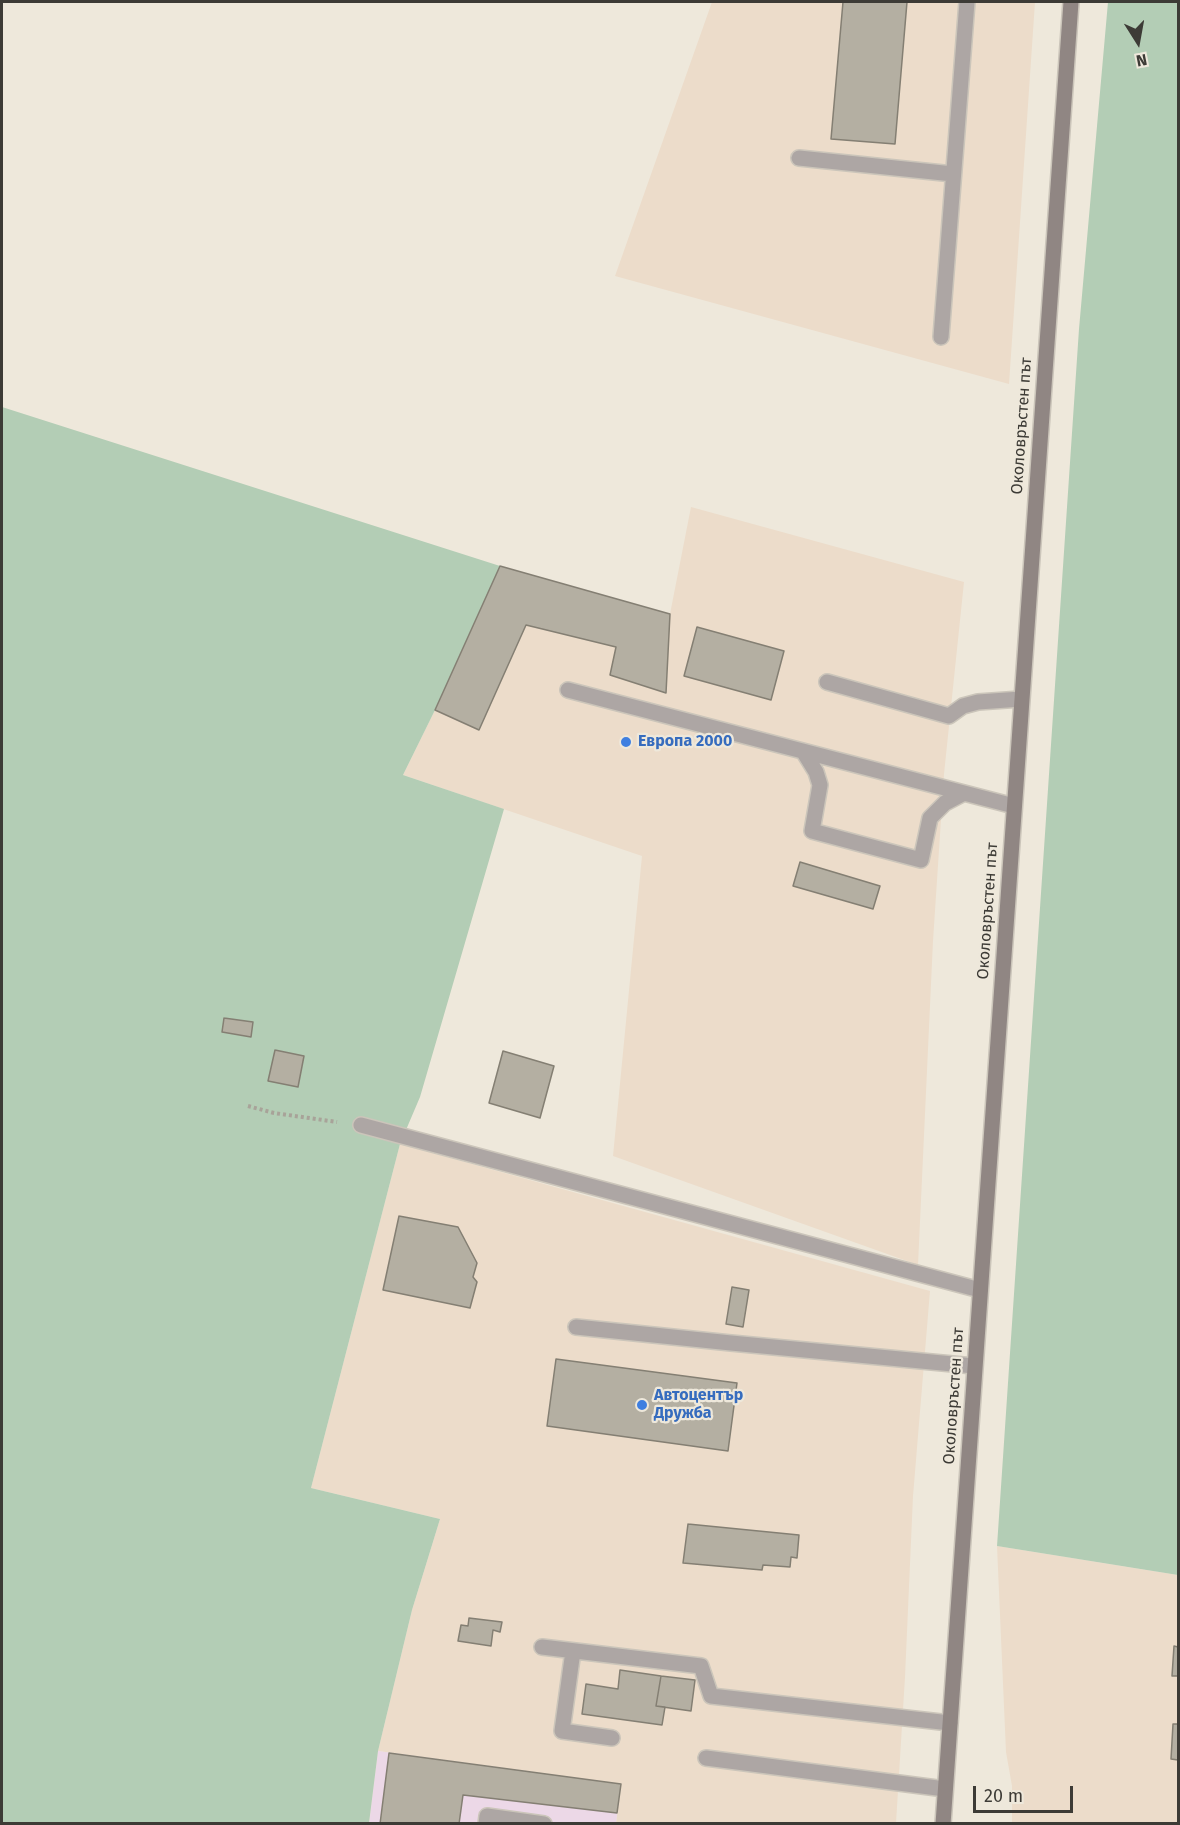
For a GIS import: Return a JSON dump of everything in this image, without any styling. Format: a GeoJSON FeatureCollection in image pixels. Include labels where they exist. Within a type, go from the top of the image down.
{"type":"FeatureCollection","features":[{"type":"Feature","properties":{"kind":"main road","name":"Околовръстен път"},"geometry":{"type":"LineString","coordinates":[[943,1824],[1071,2]]}},
{"type":"Feature","properties":{"kind":"lane"},"geometry":{"type":"LineString","coordinates":[[941,336],[967,2]]}},
{"type":"Feature","properties":{"kind":"lane"},"geometry":{"type":"LineString","coordinates":[[800,158],[953,174]]}},
{"type":"Feature","properties":{"kind":"lane"},"geometry":{"type":"LineString","coordinates":[[827,682],[949,716],[963,706],[978,702],[1021,699]]}},
{"type":"Feature","properties":{"kind":"lane"},"geometry":{"type":"LineString","coordinates":[[568,690],[1014,807]]}},
{"type":"Feature","properties":{"kind":"lane"},"geometry":{"type":"LineString","coordinates":[[803,751],[816,772],[820,785],[812,831],[921,860],[930,818],[945,803],[964,793]]}},
{"type":"Feature","properties":{"kind":"lane"},"geometry":{"type":"LineString","coordinates":[[362,1125],[980,1290]]}},
{"type":"Feature","properties":{"kind":"lane"},"geometry":{"type":"LineString","coordinates":[[576,1327],[974,1366]]}},
{"type":"Feature","properties":{"kind":"lane"},"geometry":{"type":"LineString","coordinates":[[542,1647],[700,1666],[711,1696],[950,1722]]}},
{"type":"Feature","properties":{"kind":"lane"},"geometry":{"type":"LineString","coordinates":[[573,1651],[562,1731],[612,1738]]}},
{"type":"Feature","properties":{"kind":"lane"},"geometry":{"type":"LineString","coordinates":[[706,1758],[945,1789]]}},
{"type":"Feature","properties":{"kind":"lane"},"geometry":{"type":"LineString","coordinates":[[486,1824],[487,1816],[544,1824]]}},
{"type":"Feature","properties":{"kind":"path"},"geometry":{"type":"LineString","coordinates":[[248,1106],[274,1113],[362,1125]]}},
{"type":"Feature","properties":{"kind":"shaded area"},"geometry":{"type":"Polygon","coordinates":[[[712,2],[1035,2],[1009,384],[615,276],[712,2]]]}},
{"type":"Feature","properties":{"kind":"shaded area"},"geometry":{"type":"Polygon","coordinates":[[[691,507],[964,582],[944,774],[933,941],[918,1265],[613,1156],[642,856],[403,775],[500,566],[670,614],[691,507]]]}},
{"type":"Feature","properties":{"kind":"shaded area"},"geometry":{"type":"Polygon","coordinates":[[[400,1144],[930,1291],[913,1496],[896,1823],[616,1823],[621,1784],[378,1751],[412,1610],[440,1519],[311,1488],[400,1144]]]}},
{"type":"Feature","properties":{"kind":"shaded area"},"geometry":{"type":"Polygon","coordinates":[[[997,1546],[1178,1575],[1178,1823],[1012,1823],[1012,1786],[1006,1752],[997,1546]]]}},
{"type":"Feature","properties":{"kind":"shaded area"},"geometry":{"type":"Polygon","coordinates":[[[378,1751],[621,1784],[616,1823],[369,1824],[378,1751]]]}},
{"type":"Feature","properties":{"kind":"green space"},"geometry":{"type":"Polygon","coordinates":[[[1108,2],[1178,2],[1178,1575],[997,1546],[1079,329],[1108,2]]]}},
{"type":"Feature","properties":{"kind":"green space"},"geometry":{"type":"Polygon","coordinates":[[[2,407],[500,566],[403,775],[504,809],[420,1097],[400,1144],[311,1488],[440,1519],[412,1610],[378,1751],[369,1823],[2,1823],[2,407]]]}},
{"type":"Feature","properties":{"kind":"building"},"geometry":{"type":"Polygon","coordinates":[[[843,2],[907,2],[895,144],[831,139],[843,2]]]}},
{"type":"Feature","properties":{"kind":"building"},"geometry":{"type":"Polygon","coordinates":[[[500,566],[670,614],[666,693],[610,675],[616,647],[526,625],[479,730],[435,710],[500,566]]]}},
{"type":"Feature","properties":{"kind":"building"},"geometry":{"type":"Polygon","coordinates":[[[697,627],[784,651],[771,700],[684,676],[697,627]]]}},
{"type":"Feature","properties":{"kind":"building"},"geometry":{"type":"Polygon","coordinates":[[[800,862],[880,886],[873,909],[793,886],[800,862]]]}},
{"type":"Feature","properties":{"kind":"building"},"geometry":{"type":"Polygon","coordinates":[[[224,1018],[253,1022],[251,1037],[222,1032],[224,1018]]]}},
{"type":"Feature","properties":{"kind":"building"},"geometry":{"type":"Polygon","coordinates":[[[275,1050],[304,1056],[298,1087],[268,1081],[275,1050]]]}},
{"type":"Feature","properties":{"kind":"building"},"geometry":{"type":"Polygon","coordinates":[[[503,1051],[554,1066],[540,1118],[489,1103],[503,1051]]]}},
{"type":"Feature","properties":{"kind":"building"},"geometry":{"type":"Polygon","coordinates":[[[399,1216],[458,1227],[477,1263],[473,1277],[477,1282],[470,1308],[383,1290],[399,1216]]]}},
{"type":"Feature","properties":{"kind":"building"},"geometry":{"type":"Polygon","coordinates":[[[732,1287],[749,1290],[743,1327],[726,1324],[732,1287]]]}},
{"type":"Feature","properties":{"kind":"building","name":"Автоцентър Дружба"},"geometry":{"type":"Polygon","coordinates":[[[556,1359],[737,1383],[728,1451],[547,1426],[556,1359]]]}},
{"type":"Feature","properties":{"kind":"building"},"geometry":{"type":"Polygon","coordinates":[[[688,1524],[799,1535],[797,1558],[791,1557],[790,1567],[763,1565],[762,1570],[683,1563],[688,1524]]]}},
{"type":"Feature","properties":{"kind":"building"},"geometry":{"type":"Polygon","coordinates":[[[469,1618],[502,1622],[500,1632],[493,1630],[491,1646],[458,1641],[461,1625],[468,1626],[469,1618]]]}},
{"type":"Feature","properties":{"kind":"building"},"geometry":{"type":"Polygon","coordinates":[[[1174,1646],[1178,1647],[1178,1676],[1172,1676],[1174,1646]]]}},
{"type":"Feature","properties":{"kind":"building"},"geometry":{"type":"Polygon","coordinates":[[[620,1670],[661,1676],[656,1706],[665,1707],[662,1725],[582,1714],[586,1684],[618,1689],[620,1670]]]}},
{"type":"Feature","properties":{"kind":"building"},"geometry":{"type":"Polygon","coordinates":[[[661,1676],[695,1680],[691,1711],[656,1706],[661,1676]]]}},
{"type":"Feature","properties":{"kind":"building"},"geometry":{"type":"Polygon","coordinates":[[[1173,1724],[1178,1724],[1178,1760],[1171,1759],[1173,1724]]]}},
{"type":"Feature","properties":{"kind":"building"},"geometry":{"type":"Polygon","coordinates":[[[389,1753],[621,1784],[617,1813],[463,1795],[459,1824],[380,1824],[389,1753]]]}},
{"type":"Feature","properties":{"kind":"place","name":"Европа 2000"},"geometry":{"type":"Point","coordinates":[626,742]}},
{"type":"Feature","properties":{"kind":"place","name":"Автоцентър Дружба"},"geometry":{"type":"Point","coordinates":[642,1405]}}]}
